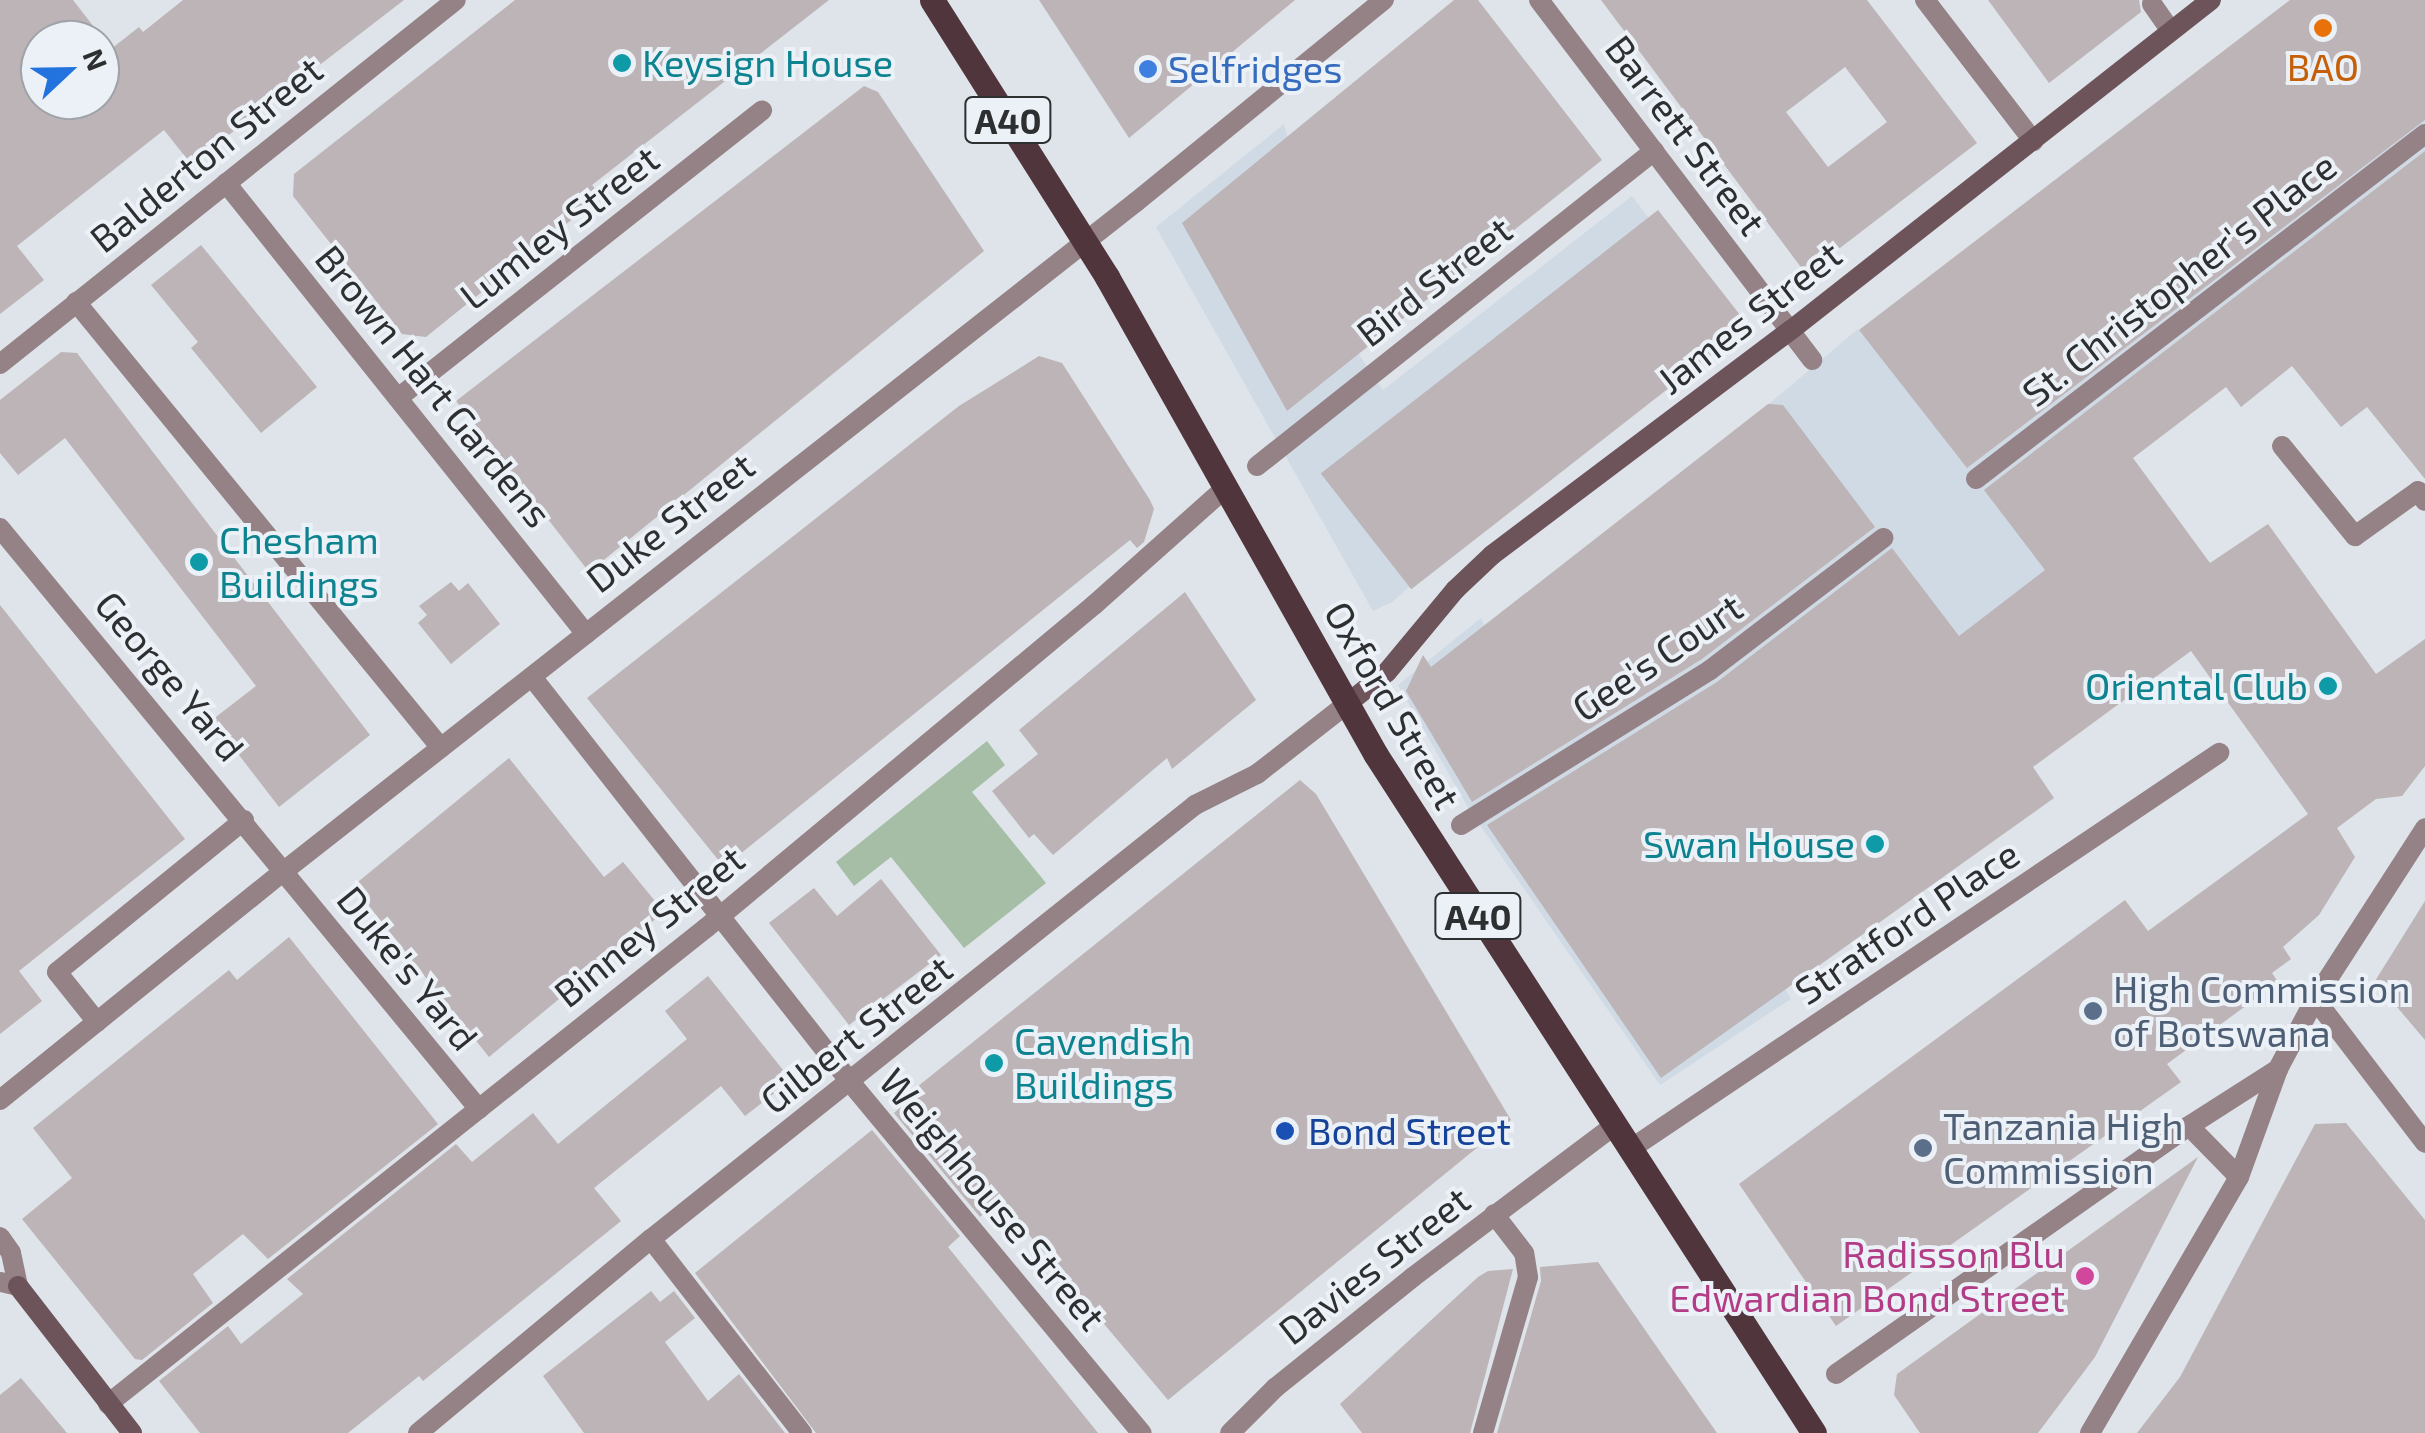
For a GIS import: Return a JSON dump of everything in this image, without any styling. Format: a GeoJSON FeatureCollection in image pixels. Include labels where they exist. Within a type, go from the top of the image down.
{"type":"FeatureCollection","features":[{"type":"Feature","properties":{"kind":"main road","name":"Oxford Street"},"geometry":{"type":"LineString","coordinates":[[932,0],[1085,241],[1347,704],[1443,863],[1814,1433]]}},
{"type":"Feature","properties":{"kind":"main road","name":"James Street"},"geometry":{"type":"LineString","coordinates":[[1347,704],[1387,672],[1455,590],[1492,555],[1791,330],[2210,0]]}},
{"type":"Feature","properties":{"kind":"main road"},"geometry":{"type":"LineString","coordinates":[[9,1284],[132,1433]]}},
{"type":"Feature","properties":{"kind":"street","name":"Balderton Street"},"geometry":{"type":"LineString","coordinates":[[0,363],[456,0]]}},
{"type":"Feature","properties":{"kind":"street","name":"Duke Street"},"geometry":{"type":"LineString","coordinates":[[0,1100],[1384,0]]}},
{"type":"Feature","properties":{"kind":"street","name":"Barrett Street"},"geometry":{"type":"LineString","coordinates":[[1539,0],[1812,360]]}},
{"type":"Feature","properties":{"kind":"street"},"geometry":{"type":"LineString","coordinates":[[1925,0],[2032,142]]}},
{"type":"Feature","properties":{"kind":"street"},"geometry":{"type":"LineString","coordinates":[[2152,4],[2170,31]]}},
{"type":"Feature","properties":{"kind":"street","name":"Lumley Street"},"geometry":{"type":"LineString","coordinates":[[398,398],[762,111]]}},
{"type":"Feature","properties":{"kind":"street","name":"St. Christopher's Place"},"geometry":{"type":"LineString","coordinates":[[1976,479],[2425,134]]}},
{"type":"Feature","properties":{"kind":"street","name":"Bird Street"},"geometry":{"type":"LineString","coordinates":[[1257,466],[1654,151]]}},
{"type":"Feature","properties":{"kind":"street","name":"Brown Hart Gardens"},"geometry":{"type":"LineString","coordinates":[[226,183],[586,634]]}},
{"type":"Feature","properties":{"kind":"street"},"geometry":{"type":"LineString","coordinates":[[76,302],[441,748]]}},
{"type":"Feature","properties":{"kind":"street"},"geometry":{"type":"LineString","coordinates":[[2282,446],[2355,536],[2418,491],[2425,501]]}},
{"type":"Feature","properties":{"kind":"street","name":"Binney Street"},"geometry":{"type":"LineString","coordinates":[[108,1404],[719,915],[1094,605],[1224,489]]}},
{"type":"Feature","properties":{"kind":"street","name":"George Yard"},"geometry":{"type":"LineString","coordinates":[[0,528],[284,871]]}},
{"type":"Feature","properties":{"kind":"street","name":"Gee's Court"},"geometry":{"type":"LineString","coordinates":[[1461,824],[1710,670],[1883,538]]}},
{"type":"Feature","properties":{"kind":"street","name":"Weighhouse Street"},"geometry":{"type":"LineString","coordinates":[[532,677],[851,1083],[1142,1433]]}},
{"type":"Feature","properties":{"kind":"street","name":"Gilbert Street"},"geometry":{"type":"LineString","coordinates":[[418,1433],[652,1239],[1195,806],[1257,774],[1347,704]]}},
{"type":"Feature","properties":{"kind":"street","name":"Stratford Place"},"geometry":{"type":"LineString","coordinates":[[1632,1148],[2220,753]]}},
{"type":"Feature","properties":{"kind":"street"},"geometry":{"type":"LineString","coordinates":[[97,1022],[57,972],[244,820]]}},
{"type":"Feature","properties":{"kind":"street"},"geometry":{"type":"LineString","coordinates":[[2093,1429],[2239,1177],[2278,1069],[2316,998],[2425,828]]}},
{"type":"Feature","properties":{"kind":"street","name":"Duke's Yard"},"geometry":{"type":"LineString","coordinates":[[284,871],[478,1109]]}},
{"type":"Feature","properties":{"kind":"street"},"geometry":{"type":"LineString","coordinates":[[2316,998],[2425,1143]]}},
{"type":"Feature","properties":{"kind":"street"},"geometry":{"type":"LineString","coordinates":[[1836,1374],[2188,1126],[2278,1069]]}},
{"type":"Feature","properties":{"kind":"street","name":"Davies Street"},"geometry":{"type":"LineString","coordinates":[[1230,1433],[1275,1388],[1494,1214],[1616,1124]]}},
{"type":"Feature","properties":{"kind":"street"},"geometry":{"type":"LineString","coordinates":[[2188,1126],[2239,1177]]}},
{"type":"Feature","properties":{"kind":"street"},"geometry":{"type":"LineString","coordinates":[[1483,1433],[1528,1277],[1524,1252],[1494,1214]]}},
{"type":"Feature","properties":{"kind":"street"},"geometry":{"type":"LineString","coordinates":[[0,1237],[11,1254],[9,1284]]}},
{"type":"Feature","properties":{"kind":"street"},"geometry":{"type":"LineString","coordinates":[[652,1239],[802,1433]]}},
{"type":"Feature","properties":{"kind":"shaded area"},"geometry":{"type":"Polygon","coordinates":[[[2396,81],[2425,120],[2425,200],[2149,414],[2042,640],[1694,831],[1791,999],[1660,1085],[1470,811],[1398,685],[1481,618],[1536,738],[1751,419],[1858,329],[1940,428],[2396,81]]]}},
{"type":"Feature","properties":{"kind":"shaded area"},"geometry":{"type":"Polygon","coordinates":[[[1284,124],[1314,231],[1358,353],[1383,390],[1632,196],[1724,317],[1392,602],[1373,611],[1156,227],[1284,124]]]}},
{"type":"Feature","properties":{"kind":"green space"},"geometry":{"type":"Polygon","coordinates":[[[987,741],[1005,765],[972,792],[1046,883],[964,948],[891,857],[854,886],[836,862],[987,741]]]}},
{"type":"Feature","properties":{"kind":"building"},"geometry":{"type":"Polygon","coordinates":[[[0,0],[73,0],[89,20],[20,20],[20,120],[120,120],[120,42],[139,27],[143,32],[183,0],[404,0],[191,164],[164,130],[17,246],[44,280],[0,314],[0,0]]]}},
{"type":"Feature","properties":{"kind":"building"},"geometry":{"type":"Polygon","coordinates":[[[515,0],[829,0],[592,185],[601,196],[426,337],[402,334],[293,196],[294,174],[515,0]]]}},
{"type":"Feature","properties":{"kind":"building","name":"Selfridges"},"geometry":{"type":"Polygon","coordinates":[[[1039,0],[1295,0],[1129,138],[1039,0]]]}},
{"type":"Feature","properties":{"kind":"building"},"geometry":{"type":"Polygon","coordinates":[[[1454,0],[1478,0],[1602,160],[1287,411],[1182,223],[1454,0]]]}},
{"type":"Feature","properties":{"kind":"building"},"geometry":{"type":"Polygon","coordinates":[[[1601,0],[1867,0],[1977,143],[1806,274],[1601,0]],[[1845,67],[1786,112],[1828,167],[1887,122],[1845,67]]]}},
{"type":"Feature","properties":{"kind":"building"},"geometry":{"type":"Polygon","coordinates":[[[1988,0],[2139,0],[2141,12],[2049,83],[1988,0]]]}},
{"type":"Feature","properties":{"kind":"building"},"geometry":{"type":"Polygon","coordinates":[[[2290,0],[2425,0],[2425,120],[1967,468],[1859,330],[2290,0]]]}},
{"type":"Feature","properties":{"kind":"building"},"geometry":{"type":"Polygon","coordinates":[[[864,86],[878,92],[984,251],[589,572],[456,401],[864,86]]]}},
{"type":"Feature","properties":{"kind":"building"},"geometry":{"type":"Polygon","coordinates":[[[2425,151],[2425,479],[2367,407],[2341,427],[2292,366],[2241,407],[2226,387],[2133,458],[2210,563],[2268,524],[2376,674],[2425,639],[2425,766],[2402,796],[2376,799],[2337,828],[2355,857],[2319,915],[2283,947],[2291,959],[2272,973],[2278,982],[2167,1064],[2181,1082],[1836,1326],[1739,1184],[2125,900],[2148,931],[2308,814],[2191,651],[2033,767],[2054,798],[1661,1078],[1487,825],[1717,682],[1892,548],[1959,636],[2045,570],[1984,490],[2425,151]]]}},
{"type":"Feature","properties":{"kind":"building"},"geometry":{"type":"Polygon","coordinates":[[[1658,210],[1749,326],[1411,589],[1321,474],[1658,210]]]}},
{"type":"Feature","properties":{"kind":"building"},"geometry":{"type":"Polygon","coordinates":[[[201,245],[317,387],[261,433],[191,348],[198,342],[151,285],[201,245]]]}},
{"type":"Feature","properties":{"kind":"building","name":"Chesham Buildings"},"geometry":{"type":"Polygon","coordinates":[[[61,352],[77,353],[370,735],[279,807],[212,720],[256,686],[65,438],[18,475],[0,453],[0,400],[61,352]]]}},
{"type":"Feature","properties":{"kind":"building"},"geometry":{"type":"Polygon","coordinates":[[[1039,356],[1062,363],[1150,500],[1154,509],[1144,542],[1137,548],[1130,540],[724,867],[587,698],[959,406],[1039,356]]]}},
{"type":"Feature","properties":{"kind":"building"},"geometry":{"type":"Polygon","coordinates":[[[1768,404],[1783,405],[1875,527],[1702,659],[1472,802],[1406,691],[1423,655],[1431,667],[1768,404]]]}},
{"type":"Feature","properties":{"kind":"building"},"geometry":{"type":"Polygon","coordinates":[[[451,582],[459,591],[468,583],[500,624],[451,664],[418,623],[427,615],[419,606],[451,582]]]}},
{"type":"Feature","properties":{"kind":"building"},"geometry":{"type":"Polygon","coordinates":[[[1185,592],[1256,700],[1172,769],[1167,758],[1053,855],[1034,834],[1029,838],[992,791],[1038,754],[1019,730],[1185,592]]]}},
{"type":"Feature","properties":{"kind":"building"},"geometry":{"type":"Polygon","coordinates":[[[0,605],[185,839],[19,971],[42,1001],[0,1034],[0,605]]]}},
{"type":"Feature","properties":{"kind":"building"},"geometry":{"type":"Polygon","coordinates":[[[509,758],[604,877],[623,862],[664,912],[489,1057],[353,886],[509,758]]]}},
{"type":"Feature","properties":{"kind":"building"},"geometry":{"type":"Polygon","coordinates":[[[1300,780],[1316,794],[1511,1120],[1168,1400],[999,1199],[980,1217],[894,1113],[910,1099],[907,1095],[1300,780]]]}},
{"type":"Feature","properties":{"kind":"building"},"geometry":{"type":"Polygon","coordinates":[[[881,879],[941,955],[849,1025],[769,923],[814,888],[837,916],[881,879]]]}},
{"type":"Feature","properties":{"kind":"building"},"geometry":{"type":"Polygon","coordinates":[[[2425,901],[2425,1040],[2375,981],[2425,901]]]}},
{"type":"Feature","properties":{"kind":"building"},"geometry":{"type":"Polygon","coordinates":[[[289,937],[438,1124],[268,1259],[243,1234],[193,1274],[213,1303],[142,1360],[135,1359],[22,1219],[72,1178],[33,1128],[229,970],[237,980],[289,937]]]}},
{"type":"Feature","properties":{"kind":"building"},"geometry":{"type":"Polygon","coordinates":[[[708,976],[791,1080],[745,1116],[721,1086],[594,1188],[621,1221],[423,1381],[419,1376],[348,1433],[200,1433],[159,1381],[228,1326],[241,1344],[303,1294],[287,1279],[456,1144],[472,1162],[533,1113],[558,1144],[687,1039],[665,1011],[708,976]]]}},
{"type":"Feature","properties":{"kind":"building"},"geometry":{"type":"Polygon","coordinates":[[[2346,1123],[2425,1220],[2425,1433],[2137,1433],[2180,1377],[2315,1124],[2346,1123]]]}},
{"type":"Feature","properties":{"kind":"building"},"geometry":{"type":"Polygon","coordinates":[[[872,1130],[960,1236],[948,1247],[1098,1433],[816,1433],[695,1273],[872,1130]]]}},
{"type":"Feature","properties":{"kind":"building","name":"Radisson Blu Edwardian Bond Street"},"geometry":{"type":"Polygon","coordinates":[[[2198,1157],[2095,1357],[2038,1433],[1920,1433],[1894,1395],[1897,1374],[2198,1157]]]}},
{"type":"Feature","properties":{"kind":"building"},"geometry":{"type":"Polygon","coordinates":[[[1598,1262],[1717,1433],[1497,1433],[1541,1281],[1540,1267],[1598,1262]]]}},
{"type":"Feature","properties":{"kind":"building"},"geometry":{"type":"Polygon","coordinates":[[[1513,1269],[1470,1433],[1362,1433],[1340,1404],[1478,1277],[1488,1271],[1513,1269]]]}},
{"type":"Feature","properties":{"kind":"building"},"geometry":{"type":"Polygon","coordinates":[[[651,1291],[660,1302],[674,1291],[695,1318],[665,1342],[708,1401],[739,1374],[785,1433],[584,1433],[543,1376],[651,1291]]]}},
{"type":"Feature","properties":{"kind":"building"},"geometry":{"type":"Polygon","coordinates":[[[21,1378],[67,1433],[0,1433],[0,1395],[21,1378]]]}},
{"type":"Feature","properties":{"kind":"place","name":"BAO"},"geometry":{"type":"Point","coordinates":[2323,28]}},
{"type":"Feature","properties":{"kind":"place","name":"Keysign House"},"geometry":{"type":"Point","coordinates":[622,63]}},
{"type":"Feature","properties":{"kind":"place","name":"Selfridges"},"geometry":{"type":"Point","coordinates":[1148,69]}},
{"type":"Feature","properties":{"kind":"place","name":"Chesham Buildings"},"geometry":{"type":"Point","coordinates":[199,562]}},
{"type":"Feature","properties":{"kind":"place","name":"Oriental Club"},"geometry":{"type":"Point","coordinates":[2328,686]}},
{"type":"Feature","properties":{"kind":"place","name":"Swan House"},"geometry":{"type":"Point","coordinates":[1875,844]}},
{"type":"Feature","properties":{"kind":"place","name":"High Commission of Botswana"},"geometry":{"type":"Point","coordinates":[2093,1011]}},
{"type":"Feature","properties":{"kind":"place","name":"Cavendish Buildings"},"geometry":{"type":"Point","coordinates":[994,1063]}},
{"type":"Feature","properties":{"kind":"place","name":"Bond Street"},"geometry":{"type":"Point","coordinates":[1285,1131]}},
{"type":"Feature","properties":{"kind":"place","name":"Tanzania High Commission"},"geometry":{"type":"Point","coordinates":[1923,1148]}},
{"type":"Feature","properties":{"kind":"place","name":"Radisson Blu Edwardian Bond Street"},"geometry":{"type":"Point","coordinates":[2085,1276]}}]}
